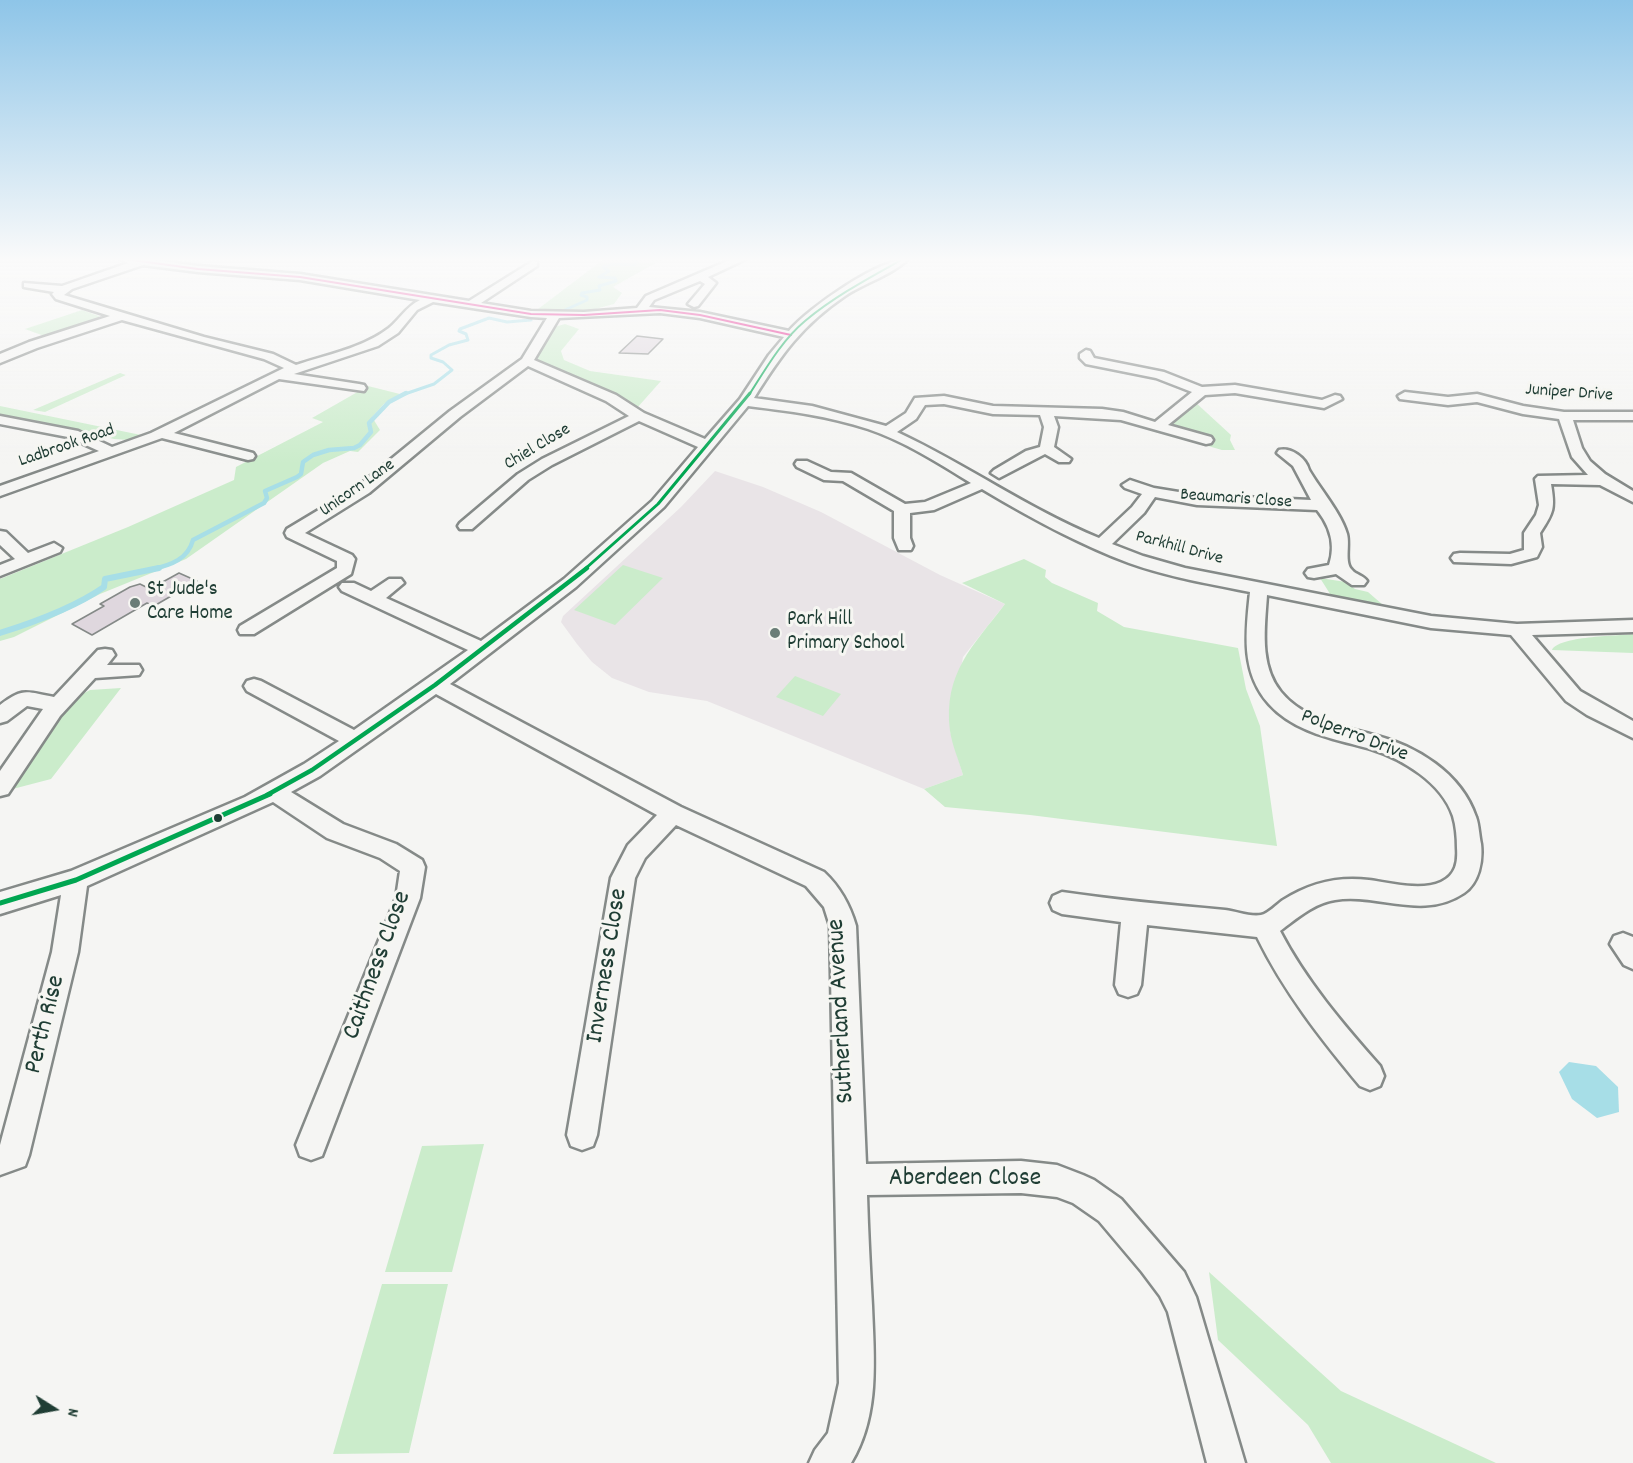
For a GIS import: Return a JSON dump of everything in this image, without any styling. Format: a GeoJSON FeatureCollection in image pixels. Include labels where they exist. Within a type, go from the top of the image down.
{"type":"FeatureCollection","features":[{"type":"Feature","properties":{"kind":"street"},"geometry":{"type":"LineString","coordinates":[[0,359],[86,327]]}},
{"type":"Feature","properties":{"kind":"street"},"geometry":{"type":"LineString","coordinates":[[161,327],[262,355],[286,363],[294,369]]}},
{"type":"Feature","properties":{"kind":"street","name":"Ladbrook Road"},"geometry":{"type":"LineString","coordinates":[[0,490],[162,434],[278,375],[374,343],[396,327]]}},
{"type":"Feature","properties":{"kind":"street","name":"Unicorn Lane"},"geometry":{"type":"LineString","coordinates":[[247,630],[345,570],[346,559],[293,533],[363,490],[455,414],[527,361],[543,327]]}},
{"type":"Feature","properties":{"kind":"street"},"geometry":{"type":"LineString","coordinates":[[754,327],[791,335]]}},
{"type":"Feature","properties":{"kind":"street"},"geometry":{"type":"LineString","coordinates":[[0,903],[75,880],[233,813],[312,771],[435,686],[606,553],[658,504],[745,401],[773,358],[799,327]]}},
{"type":"Feature","properties":{"kind":"street"},"geometry":{"type":"LineString","coordinates":[[1072,365],[1088,357],[1158,375],[1201,391],[1235,389],[1330,402],[1337,413]]}},
{"type":"Feature","properties":{"kind":"street"},"geometry":{"type":"LineString","coordinates":[[527,361],[610,398],[639,416],[708,446]]}},
{"type":"Feature","properties":{"kind":"street"},"geometry":{"type":"LineString","coordinates":[[278,375],[351,384]]}},
{"type":"Feature","properties":{"kind":"street"},"geometry":{"type":"LineString","coordinates":[[1157,427],[1201,391]]}},
{"type":"Feature","properties":{"kind":"street"},"geometry":{"type":"LineString","coordinates":[[903,394],[920,401],[944,400],[993,410],[1102,412],[1206,440]]}},
{"type":"Feature","properties":{"kind":"street","name":"Juniper Drive"},"geometry":{"type":"LineString","coordinates":[[1405,396],[1448,401],[1475,394],[1524,410],[1564,416],[1628,416]]}},
{"type":"Feature","properties":{"kind":"street","name":"Juniper Drive"},"geometry":{"type":"LineString","coordinates":[[1603,400],[1628,416]]}},
{"type":"Feature","properties":{"kind":"street","name":"Parkhill Drive"},"geometry":{"type":"LineString","coordinates":[[745,401],[836,415],[887,432],[1038,515],[1101,545],[1162,567],[1258,589],[1431,622],[1517,630],[1633,626]]}},
{"type":"Feature","properties":{"kind":"street"},"geometry":{"type":"LineString","coordinates":[[887,432],[910,416],[920,401]]}},
{"type":"Feature","properties":{"kind":"street"},"geometry":{"type":"LineString","coordinates":[[1044,410],[1051,426],[1047,449]]}},
{"type":"Feature","properties":{"kind":"street","name":"Chiel Close"},"geometry":{"type":"LineString","coordinates":[[465,526],[523,477],[547,462],[639,416]]}},
{"type":"Feature","properties":{"kind":"street"},"geometry":{"type":"LineString","coordinates":[[1564,416],[1579,455],[1604,480],[1633,497]]}},
{"type":"Feature","properties":{"kind":"street"},"geometry":{"type":"LineString","coordinates":[[0,420],[85,437],[101,444],[110,452]]}},
{"type":"Feature","properties":{"kind":"street"},"geometry":{"type":"LineString","coordinates":[[162,434],[248,456]]}},
{"type":"Feature","properties":{"kind":"street"},"geometry":{"type":"LineString","coordinates":[[233,465],[265,445]]}},
{"type":"Feature","properties":{"kind":"street"},"geometry":{"type":"LineString","coordinates":[[999,473],[1031,454],[1047,449],[1064,459]]}},
{"type":"Feature","properties":{"kind":"street","name":"Beaumaris Close"},"geometry":{"type":"LineString","coordinates":[[1284,453],[1300,464],[1301,470],[1322,506],[1338,528],[1341,538],[1339,563]]}},
{"type":"Feature","properties":{"kind":"street","name":"Beaumaris Close"},"geometry":{"type":"LineString","coordinates":[[1300,464],[1319,458]]}},
{"type":"Feature","properties":{"kind":"street"},"geometry":{"type":"LineString","coordinates":[[802,464],[828,477],[850,473],[902,509],[928,507],[983,483]]}},
{"type":"Feature","properties":{"kind":"street"},"geometry":{"type":"LineString","coordinates":[[1460,558],[1511,559],[1531,553],[1534,547],[1532,533],[1544,515],[1547,505],[1543,479],[1604,480]]}},
{"type":"Feature","properties":{"kind":"street","name":"Beaumaris Close"},"geometry":{"type":"LineString","coordinates":[[1130,485],[1151,492],[1197,500],[1322,506]]}},
{"type":"Feature","properties":{"kind":"street","name":"Beaumaris Close"},"geometry":{"type":"LineString","coordinates":[[1101,545],[1138,510],[1151,492]]}},
{"type":"Feature","properties":{"kind":"street"},"geometry":{"type":"LineString","coordinates":[[902,509],[902,538],[905,546]]}},
{"type":"Feature","properties":{"kind":"street"},"geometry":{"type":"LineString","coordinates":[[0,536],[25,559]]}},
{"type":"Feature","properties":{"kind":"street"},"geometry":{"type":"LineString","coordinates":[[0,571],[54,548]]}},
{"type":"Feature","properties":{"kind":"street"},"geometry":{"type":"LineString","coordinates":[[1314,573],[1331,572],[1337,569],[1339,563]]}},
{"type":"Feature","properties":{"kind":"street"},"geometry":{"type":"LineString","coordinates":[[1339,563],[1345,574],[1358,581]]}},
{"type":"Feature","properties":{"kind":"street"},"geometry":{"type":"LineString","coordinates":[[373,598],[395,583]]}},
{"type":"Feature","properties":{"kind":"street"},"geometry":{"type":"LineString","coordinates":[[348,587],[482,649]]}},
{"type":"Feature","properties":{"kind":"street","name":"Polperro Drive"},"geometry":{"type":"LineString","coordinates":[[1258,589],[1255,651],[1265,684],[1275,698],[1291,713],[1309,723],[1396,750],[1434,775],[1449,790],[1462,810],[1470,852],[1467,870],[1456,885],[1442,892],[1424,896],[1406,896],[1336,889],[1309,898],[1265,927]]}},
{"type":"Feature","properties":{"kind":"street"},"geometry":{"type":"LineString","coordinates":[[1517,630],[1574,696],[1603,716],[1633,730]]}},
{"type":"Feature","properties":{"kind":"street"},"geometry":{"type":"LineString","coordinates":[[0,788],[58,705],[105,655]]}},
{"type":"Feature","properties":{"kind":"street"},"geometry":{"type":"LineString","coordinates":[[88,672],[132,670]]}},
{"type":"Feature","properties":{"kind":"street"},"geometry":{"type":"LineString","coordinates":[[254,686],[269,703],[355,740]]}},
{"type":"Feature","properties":{"kind":"street","name":"Sutherland Avenue"},"geometry":{"type":"LineString","coordinates":[[435,686],[491,713],[674,813],[814,879],[830,893],[838,908],[843,926],[857,1383],[848,1425],[837,1460]]}},
{"type":"Feature","properties":{"kind":"street"},"geometry":{"type":"LineString","coordinates":[[0,716],[23,698],[58,705]]}},
{"type":"Feature","properties":{"kind":"street","name":"Caithness Close"},"geometry":{"type":"LineString","coordinates":[[274,792],[335,831],[388,850],[413,867],[408,898],[311,1145]]}},
{"type":"Feature","properties":{"kind":"street","name":"Inverness Close"},"geometry":{"type":"LineString","coordinates":[[582,1135],[623,878],[636,852],[674,813]]}},
{"type":"Feature","properties":{"kind":"street","name":"Perth Rise"},"geometry":{"type":"LineString","coordinates":[[0,1160],[14,1155],[65,951],[75,880]]}},
{"type":"Feature","properties":{"kind":"street"},"geometry":{"type":"LineString","coordinates":[[1062,903],[1265,927],[1276,953],[1306,1000],[1370,1076]]}},
{"type":"Feature","properties":{"kind":"street"},"geometry":{"type":"LineString","coordinates":[[1128,985],[1135,913]]}},
{"type":"Feature","properties":{"kind":"street","name":"Aberdeen Close"},"geometry":{"type":"LineString","coordinates":[[851,1180],[1021,1177],[1057,1181],[1083,1191],[1110,1210],[1172,1284],[1184,1309],[1227,1463]]}},
{"type":"Feature","properties":{"kind":"shaded area","name":"Park Hill Primary School"},"geometry":{"type":"Polygon","coordinates":[[[715,471],[763,487],[821,512],[940,575],[1005,604],[963,657],[950,731],[963,775],[924,789],[707,701],[649,692],[612,678],[592,662],[577,644],[561,622],[563,616],[681,507],[715,471]]]}},
{"type":"Feature","properties":{"kind":"green space"},"geometry":{"type":"Polygon","coordinates":[[[30,327],[75,327],[47,337],[25,329],[30,327]]]}},
{"type":"Feature","properties":{"kind":"green space"},"geometry":{"type":"Polygon","coordinates":[[[554,327],[574,327],[579,329],[561,351],[564,360],[590,371],[661,381],[637,408],[538,364],[535,359],[554,327]]]}},
{"type":"Feature","properties":{"kind":"green space"},"geometry":{"type":"Polygon","coordinates":[[[120,373],[126,375],[45,412],[33,410],[120,373]]]}},
{"type":"Feature","properties":{"kind":"green space"},"geometry":{"type":"Polygon","coordinates":[[[368,386],[400,394],[384,404],[372,417],[380,430],[358,452],[350,451],[323,463],[186,559],[100,594],[14,637],[0,641],[0,579],[128,527],[234,480],[236,467],[323,422],[312,418],[368,386]]]}},
{"type":"Feature","properties":{"kind":"green space"},"geometry":{"type":"Polygon","coordinates":[[[1194,401],[1231,435],[1230,440],[1235,450],[1222,450],[1208,446],[1205,437],[1174,429],[1173,420],[1194,401]]]}},
{"type":"Feature","properties":{"kind":"green space"},"geometry":{"type":"Polygon","coordinates":[[[0,406],[141,435],[129,440],[114,439],[0,414],[0,406]]]}},
{"type":"Feature","properties":{"kind":"green space"},"geometry":{"type":"Polygon","coordinates":[[[1024,559],[1046,570],[1045,577],[1052,583],[1098,603],[1097,611],[1124,627],[1238,648],[1246,689],[1260,726],[1277,846],[1030,815],[945,807],[924,789],[963,775],[950,731],[951,693],[963,661],[1005,604],[962,583],[1024,559]]]}},
{"type":"Feature","properties":{"kind":"green space"},"geometry":{"type":"Polygon","coordinates":[[[623,565],[663,578],[615,625],[574,610],[623,565]]]}},
{"type":"Feature","properties":{"kind":"green space"},"geometry":{"type":"Polygon","coordinates":[[[1320,578],[1346,582],[1355,589],[1368,592],[1383,605],[1382,608],[1332,597],[1320,578]]]}},
{"type":"Feature","properties":{"kind":"green space"},"geometry":{"type":"Polygon","coordinates":[[[1633,634],[1633,653],[1552,650],[1557,645],[1576,639],[1633,634]]]}},
{"type":"Feature","properties":{"kind":"green space"},"geometry":{"type":"Polygon","coordinates":[[[795,676],[841,694],[823,716],[776,697],[795,676]]]}},
{"type":"Feature","properties":{"kind":"green space"},"geometry":{"type":"Polygon","coordinates":[[[121,688],[51,779],[5,791],[71,700],[90,690],[121,688]]]}},
{"type":"Feature","properties":{"kind":"green space"},"geometry":{"type":"Polygon","coordinates":[[[484,1144],[452,1272],[385,1272],[422,1146],[484,1144]]]}},
{"type":"Feature","properties":{"kind":"green space"},"geometry":{"type":"Polygon","coordinates":[[[1209,1272],[1341,1391],[1496,1463],[1331,1463],[1308,1425],[1218,1340],[1209,1272]]]}},
{"type":"Feature","properties":{"kind":"green space"},"geometry":{"type":"Polygon","coordinates":[[[382,1284],[448,1284],[409,1453],[333,1454],[382,1284]]]}},
{"type":"Feature","properties":{"kind":"water"},"geometry":{"type":"Polygon","coordinates":[[[1569,1062],[1596,1066],[1618,1087],[1619,1112],[1597,1118],[1572,1099],[1559,1072],[1569,1062]]]}},
{"type":"Feature","properties":{"kind":"building"},"geometry":{"type":"Polygon","coordinates":[[[637,336],[663,339],[648,354],[619,353],[637,336]]]}},
{"type":"Feature","properties":{"kind":"building","name":"St Jude's Care Home"},"geometry":{"type":"Polygon","coordinates":[[[179,573],[197,581],[154,606],[147,603],[92,635],[72,624],[104,606],[100,604],[130,587],[140,584],[150,589],[179,573]]]}},
{"type":"Feature","properties":{"kind":"waterway"},"geometry":{"type":"LineString","coordinates":[[403,395],[434,384],[452,370],[443,362],[431,358],[431,355],[449,345],[468,340],[466,334],[459,331],[465,327]]}},
{"type":"Feature","properties":{"kind":"waterway"},"geometry":{"type":"LineString","coordinates":[[153,569],[178,560],[191,547],[193,540],[264,503],[267,498],[265,491],[297,477],[301,474],[303,462],[313,455],[360,445],[371,432],[369,423],[389,402],[403,395]]}},
{"type":"Feature","properties":{"kind":"waterway"},"geometry":{"type":"LineString","coordinates":[[0,633],[80,602],[104,587],[105,579],[159,568]]}},
{"type":"Feature","properties":{"kind":"transit line"},"geometry":{"type":"LineString","coordinates":[[756,327],[791,335]]}},
{"type":"Feature","properties":{"kind":"transit line"},"geometry":{"type":"LineString","coordinates":[[0,903],[76,880],[253,803],[312,770],[435,685],[570,583],[658,504],[745,401],[773,358],[799,327]]}},
{"type":"Feature","properties":{"kind":"place","name":"St Jude's Care Home"},"geometry":{"type":"Point","coordinates":[135,603]}},
{"type":"Feature","properties":{"kind":"place","name":"Park Hill Primary School"},"geometry":{"type":"Point","coordinates":[775,633]}}]}
